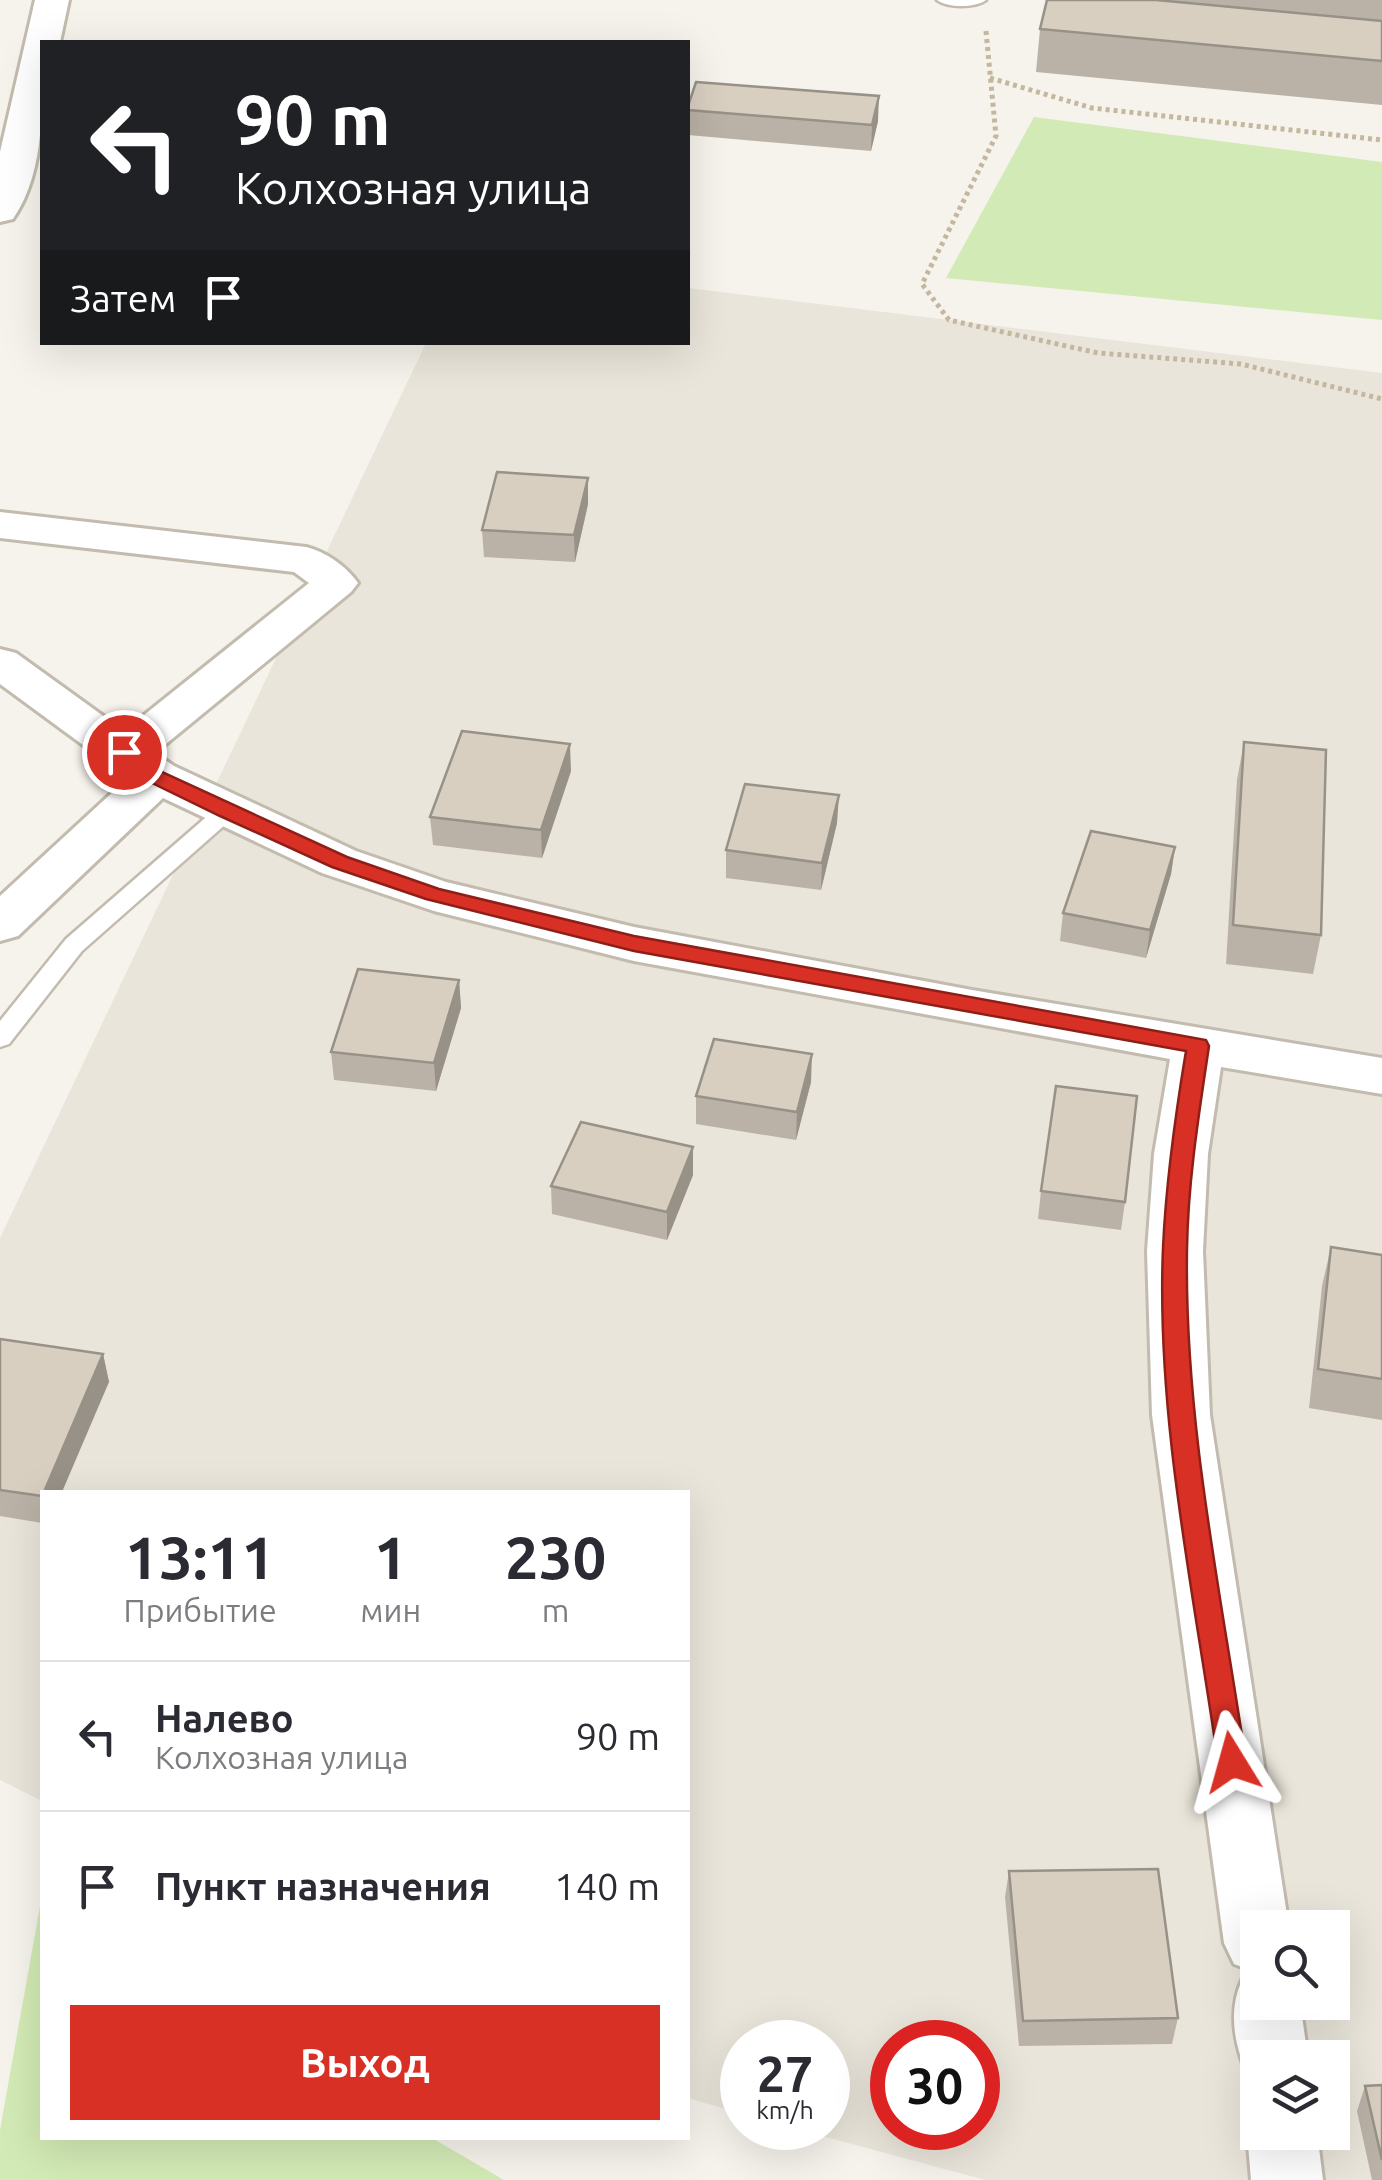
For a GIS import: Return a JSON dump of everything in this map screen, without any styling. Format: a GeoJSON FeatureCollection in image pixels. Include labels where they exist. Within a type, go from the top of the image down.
{"type":"FeatureCollection","features":[{"type":"Feature","properties":{"kind":"street"},"geometry":{"type":"LineString","coordinates":[[44,40],[52,0]]}},
{"type":"Feature","properties":{"kind":"street"},"geometry":{"type":"LineString","coordinates":[[0,211],[40,56]]}},
{"type":"Feature","properties":{"kind":"street"},"geometry":{"type":"LineString","coordinates":[[0,525],[306,560],[336,582],[141,765],[0,924]]}},
{"type":"Feature","properties":{"kind":"street"},"geometry":{"type":"LineString","coordinates":[[0,663],[141,765],[228,811],[339,862],[434,894],[616,940],[972,1008],[1382,1076]]}},
{"type":"Feature","properties":{"kind":"street"},"geometry":{"type":"LineString","coordinates":[[1198,1046],[1181,1154],[1175,1251],[1182,1415],[1253,1910]]}},
{"type":"Feature","properties":{"kind":"street"},"geometry":{"type":"LineString","coordinates":[[1284,2150],[1287,2180]]}},
{"type":"Feature","properties":{"kind":"lane"},"geometry":{"type":"LineString","coordinates":[[945,0],[978,0]]}},
{"type":"Feature","properties":{"kind":"lane"},"geometry":{"type":"LineString","coordinates":[[0,1038],[74,945],[228,811]]}},
{"type":"Feature","properties":{"kind":"path"},"geometry":{"type":"LineString","coordinates":[[984,20],[996,136],[922,284],[949,320],[1098,353],[1241,364],[1382,399]]}},
{"type":"Feature","properties":{"kind":"path"},"geometry":{"type":"LineString","coordinates":[[990,78],[1092,108],[1382,140]]}},
{"type":"Feature","properties":{"kind":"shaded area"},"geometry":{"type":"Polygon","coordinates":[[[690,288],[1382,373],[1382,2180],[985,2180],[874,2150],[1000,2150],[1000,2020],[870,2020],[870,2149],[850,2143],[850,2020],[720,2020],[720,2107],[690,2099],[690,1490],[40,1490],[40,1800],[0,1780],[0,1238],[425,345],[690,345],[690,288]]]}},
{"type":"Feature","properties":{"kind":"green space"},"geometry":{"type":"Polygon","coordinates":[[[1034,117],[1382,162],[1382,320],[946,278],[1034,117]]]}},
{"type":"Feature","properties":{"kind":"green space"},"geometry":{"type":"Polygon","coordinates":[[[40,1906],[40,2140],[435,2140],[504,2180],[0,2180],[0,2130],[40,1906]]]}},
{"type":"Feature","properties":{"kind":"building"},"geometry":{"type":"Polygon","coordinates":[[[1047,0],[1156,0],[1382,21],[1382,61],[1040,29],[1047,0]]]}},
{"type":"Feature","properties":{"kind":"building"},"geometry":{"type":"Polygon","coordinates":[[[696,82],[879,96],[872,125],[690,110],[696,82]]]}},
{"type":"Feature","properties":{"kind":"building"},"geometry":{"type":"Polygon","coordinates":[[[497,472],[588,478],[574,535],[482,530],[497,472]]]}},
{"type":"Feature","properties":{"kind":"building"},"geometry":{"type":"Polygon","coordinates":[[[462,731],[570,744],[541,830],[430,817],[462,731]]]}},
{"type":"Feature","properties":{"kind":"building"},"geometry":{"type":"Polygon","coordinates":[[[1244,742],[1326,750],[1321,935],[1233,925],[1244,742]]]}},
{"type":"Feature","properties":{"kind":"building"},"geometry":{"type":"Polygon","coordinates":[[[745,784],[839,795],[822,863],[726,850],[745,784]]]}},
{"type":"Feature","properties":{"kind":"building"},"geometry":{"type":"Polygon","coordinates":[[[1091,831],[1175,847],[1150,930],[1063,913],[1091,831]]]}},
{"type":"Feature","properties":{"kind":"building"},"geometry":{"type":"Polygon","coordinates":[[[358,969],[459,980],[434,1063],[331,1052],[358,969]]]}},
{"type":"Feature","properties":{"kind":"building"},"geometry":{"type":"Polygon","coordinates":[[[714,1039],[812,1054],[797,1112],[696,1096],[714,1039]]]}},
{"type":"Feature","properties":{"kind":"building"},"geometry":{"type":"Polygon","coordinates":[[[1056,1086],[1137,1096],[1125,1202],[1041,1191],[1056,1086]]]}},
{"type":"Feature","properties":{"kind":"building"},"geometry":{"type":"Polygon","coordinates":[[[581,1122],[693,1147],[667,1212],[551,1186],[581,1122]]]}},
{"type":"Feature","properties":{"kind":"building"},"geometry":{"type":"Polygon","coordinates":[[[1331,1247],[1382,1255],[1382,1379],[1318,1369],[1331,1247]]]}},
{"type":"Feature","properties":{"kind":"building"},"geometry":{"type":"Polygon","coordinates":[[[0,1339],[103,1354],[45,1490],[40,1490],[40,1496],[0,1490],[0,1339]]]}},
{"type":"Feature","properties":{"kind":"building"},"geometry":{"type":"Polygon","coordinates":[[[1158,1869],[1178,2018],[1023,2021],[1009,1871],[1158,1869]]]}},
{"type":"Feature","properties":{"kind":"building"},"geometry":{"type":"Polygon","coordinates":[[[1382,2085],[1382,2160],[1365,2086],[1382,2085]]]}},
{"type":"Feature","properties":{"kind":"route"},"geometry":{"type":"LineString","coordinates":[[124,752],[157,777],[339,862],[434,894],[634,944],[1198,1046],[1181,1154],[1175,1251],[1182,1415],[1232,1762]]}}]}
